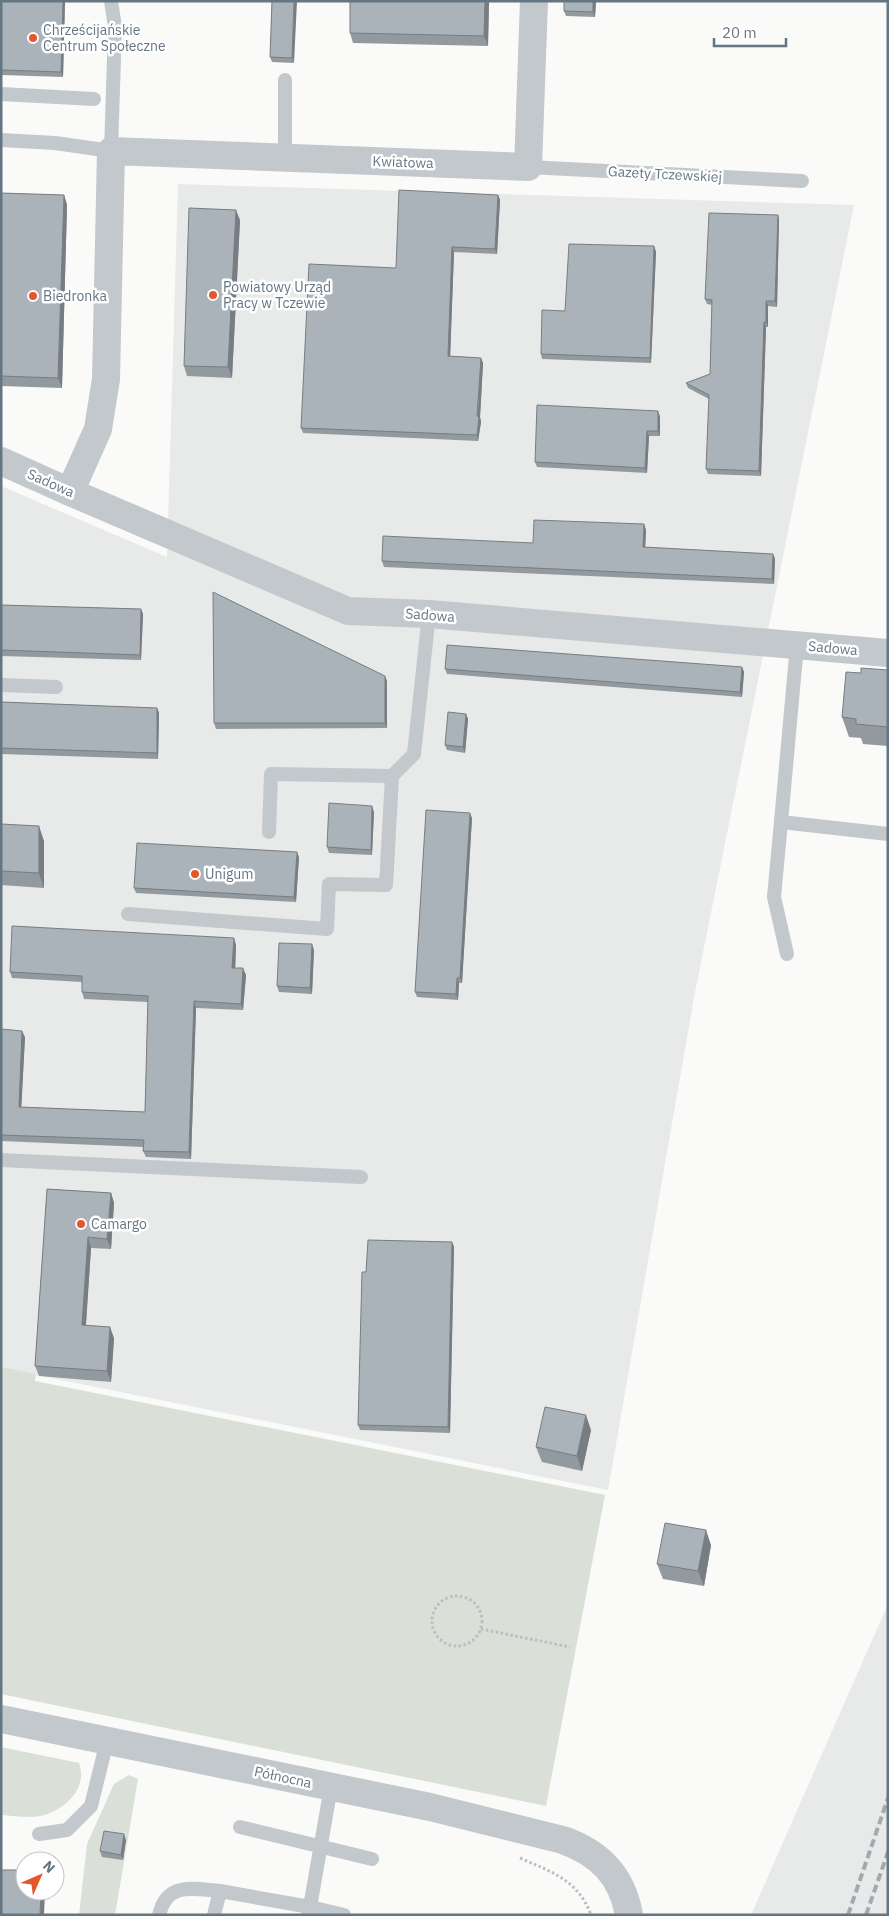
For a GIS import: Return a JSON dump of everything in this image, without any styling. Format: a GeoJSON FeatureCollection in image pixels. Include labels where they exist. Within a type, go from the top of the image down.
{"type":"FeatureCollection","features":[{"type":"Feature","properties":{"kind":"street"},"geometry":{"type":"LineString","coordinates":[[528,167],[534,1]]}},
{"type":"Feature","properties":{"kind":"street","name":"Kwiatowa"},"geometry":{"type":"LineString","coordinates":[[111,151],[528,167]]}},
{"type":"Feature","properties":{"kind":"street"},"geometry":{"type":"LineString","coordinates":[[70,492],[98,429],[106,379],[111,151]]}},
{"type":"Feature","properties":{"kind":"street","name":"Sadowa"},"geometry":{"type":"LineString","coordinates":[[1,461],[348,611],[429,614],[888,653]]}},
{"type":"Feature","properties":{"kind":"street","name":"Północna"},"geometry":{"type":"LineString","coordinates":[[1,1719],[430,1808],[563,1840],[583,1847],[602,1861],[623,1895],[629,1915]]}},
{"type":"Feature","properties":{"kind":"lane"},"geometry":{"type":"LineString","coordinates":[[111,1],[115,28],[111,151]]}},
{"type":"Feature","properties":{"kind":"lane"},"geometry":{"type":"LineString","coordinates":[[285,80],[285,158]]}},
{"type":"Feature","properties":{"kind":"lane"},"geometry":{"type":"LineString","coordinates":[[1,94],[94,100]]}},
{"type":"Feature","properties":{"kind":"lane","name":"Kwiatowa"},"geometry":{"type":"LineString","coordinates":[[1,140],[55,143],[111,151]]}},
{"type":"Feature","properties":{"kind":"lane","name":"Gazety Tczewskiej"},"geometry":{"type":"LineString","coordinates":[[528,167],[802,181]]}},
{"type":"Feature","properties":{"kind":"lane"},"geometry":{"type":"LineString","coordinates":[[128,914],[327,929],[329,884],[386,885],[392,776],[414,754],[429,614]]}},
{"type":"Feature","properties":{"kind":"lane"},"geometry":{"type":"LineString","coordinates":[[787,954],[774,897],[797,645]]}},
{"type":"Feature","properties":{"kind":"lane"},"geometry":{"type":"LineString","coordinates":[[1,685],[56,687]]}},
{"type":"Feature","properties":{"kind":"lane"},"geometry":{"type":"LineString","coordinates":[[269,832],[271,774],[392,776]]}},
{"type":"Feature","properties":{"kind":"lane"},"geometry":{"type":"LineString","coordinates":[[781,822],[888,834]]}},
{"type":"Feature","properties":{"kind":"lane"},"geometry":{"type":"LineString","coordinates":[[1,1160],[360,1177]]}},
{"type":"Feature","properties":{"kind":"lane"},"geometry":{"type":"LineString","coordinates":[[39,1834],[67,1830],[91,1806],[107,1741]]}},
{"type":"Feature","properties":{"kind":"lane"},"geometry":{"type":"LineString","coordinates":[[309,1911],[331,1787]]}},
{"type":"Feature","properties":{"kind":"lane"},"geometry":{"type":"LineString","coordinates":[[240,1827],[372,1858]]}},
{"type":"Feature","properties":{"kind":"lane"},"geometry":{"type":"LineString","coordinates":[[159,1915],[162,1905],[169,1894],[183,1888],[220,1891],[309,1911],[344,1915]]}},
{"type":"Feature","properties":{"kind":"lane"},"geometry":{"type":"LineString","coordinates":[[214,1915],[220,1891]]}},
{"type":"Feature","properties":{"kind":"path"},"geometry":{"type":"LineString","coordinates":[[453,1596],[462,1596],[470,1599],[480,1611],[482,1619],[481,1629],[473,1641],[466,1645],[449,1646],[442,1642],[433,1629],[433,1611],[444,1599],[453,1596]]}},
{"type":"Feature","properties":{"kind":"path"},"geometry":{"type":"LineString","coordinates":[[481,1629],[570,1647]]}},
{"type":"Feature","properties":{"kind":"shaded area"},"geometry":{"type":"Polygon","coordinates":[[[178,184],[854,205],[695,992],[608,1490],[1,1368],[1,486],[167,557],[178,184]]]}},
{"type":"Feature","properties":{"kind":"shaded area"},"geometry":{"type":"Polygon","coordinates":[[[1,1367],[36,1374],[35,1381],[605,1495],[546,1806],[1,1694],[1,1367]]]}},
{"type":"Feature","properties":{"kind":"shaded area"},"geometry":{"type":"Polygon","coordinates":[[[888,1604],[888,1915],[751,1915],[888,1604]]]}},
{"type":"Feature","properties":{"kind":"shaded area"},"geometry":{"type":"Polygon","coordinates":[[[1,1747],[79,1763],[81,1772],[77,1790],[65,1804],[49,1814],[31,1817],[1,1815],[1,1747]]]}},
{"type":"Feature","properties":{"kind":"shaded area"},"geometry":{"type":"Polygon","coordinates":[[[129,1775],[138,1779],[115,1915],[79,1915],[87,1844],[114,1784],[129,1775]]]}},
{"type":"Feature","properties":{"kind":"building","name":"Chrześcijańskie Centrum Społeczne"},"geometry":{"type":"Polygon","coordinates":[[[1,1],[63,1],[61,72],[1,70],[1,1]]]}},
{"type":"Feature","properties":{"kind":"building"},"geometry":{"type":"Polygon","coordinates":[[[272,1],[294,1],[292,58],[270,57],[272,1]]]}},
{"type":"Feature","properties":{"kind":"building"},"geometry":{"type":"Polygon","coordinates":[[[350,1],[485,1],[484,36],[350,33],[350,1]]]}},
{"type":"Feature","properties":{"kind":"building"},"geometry":{"type":"Polygon","coordinates":[[[564,1],[593,1],[593,12],[564,11],[564,1]]]}},
{"type":"Feature","properties":{"kind":"building"},"geometry":{"type":"Polygon","coordinates":[[[399,190],[498,195],[495,249],[452,247],[448,356],[481,358],[477,435],[301,428],[309,264],[396,268],[399,190]]]}},
{"type":"Feature","properties":{"kind":"building","name":"Biedronka"},"geometry":{"type":"Polygon","coordinates":[[[1,193],[64,195],[58,378],[1,376],[1,193]]]}},
{"type":"Feature","properties":{"kind":"building","name":"Powiatowy Urząd Pracy w Tczewie"},"geometry":{"type":"Polygon","coordinates":[[[189,208],[236,210],[228,367],[184,366],[189,208]]]}},
{"type":"Feature","properties":{"kind":"building"},"geometry":{"type":"Polygon","coordinates":[[[709,213],[778,215],[775,301],[766,301],[766,322],[764,322],[759,471],[706,469],[709,395],[686,383],[710,374],[712,300],[705,299],[709,213]]]}},
{"type":"Feature","properties":{"kind":"building"},"geometry":{"type":"Polygon","coordinates":[[[569,244],[654,246],[650,358],[541,354],[542,310],[565,311],[569,244]]]}},
{"type":"Feature","properties":{"kind":"building"},"geometry":{"type":"Polygon","coordinates":[[[537,405],[658,411],[658,431],[647,431],[645,468],[535,462],[537,405]]]}},
{"type":"Feature","properties":{"kind":"building"},"geometry":{"type":"Polygon","coordinates":[[[534,520],[644,524],[643,547],[773,554],[772,579],[382,561],[383,536],[533,543],[534,520]]]}},
{"type":"Feature","properties":{"kind":"building"},"geometry":{"type":"Polygon","coordinates":[[[213,592],[385,676],[385,723],[214,723],[213,592]]]}},
{"type":"Feature","properties":{"kind":"building"},"geometry":{"type":"Polygon","coordinates":[[[1,605],[141,609],[140,655],[1,650],[1,605]]]}},
{"type":"Feature","properties":{"kind":"building"},"geometry":{"type":"Polygon","coordinates":[[[447,645],[742,667],[740,692],[445,669],[447,645]]]}},
{"type":"Feature","properties":{"kind":"building"},"geometry":{"type":"Polygon","coordinates":[[[861,668],[888,670],[888,727],[856,724],[856,719],[842,717],[846,672],[861,673],[861,668]]]}},
{"type":"Feature","properties":{"kind":"building"},"geometry":{"type":"Polygon","coordinates":[[[1,702],[157,708],[157,753],[1,748],[1,702]]]}},
{"type":"Feature","properties":{"kind":"building"},"geometry":{"type":"Polygon","coordinates":[[[448,712],[466,714],[463,747],[445,745],[448,712]]]}},
{"type":"Feature","properties":{"kind":"building"},"geometry":{"type":"Polygon","coordinates":[[[329,803],[372,806],[371,850],[327,847],[329,803]]]}},
{"type":"Feature","properties":{"kind":"building"},"geometry":{"type":"Polygon","coordinates":[[[426,810],[470,813],[460,978],[457,978],[456,994],[415,992],[426,810]]]}},
{"type":"Feature","properties":{"kind":"building"},"geometry":{"type":"Polygon","coordinates":[[[1,824],[39,826],[39,873],[1,871],[1,824]]]}},
{"type":"Feature","properties":{"kind":"building","name":"Unigum"},"geometry":{"type":"Polygon","coordinates":[[[137,843],[297,852],[294,897],[134,888],[137,843]]]}},
{"type":"Feature","properties":{"kind":"building"},"geometry":{"type":"Polygon","coordinates":[[[12,926],[234,938],[232,968],[243,968],[241,1004],[194,1001],[189,1152],[143,1151],[144,1140],[1,1135],[1,1029],[22,1031],[19,1107],[145,1112],[148,996],[82,992],[82,976],[10,972],[12,926]]]}},
{"type":"Feature","properties":{"kind":"building"},"geometry":{"type":"Polygon","coordinates":[[[279,943],[312,944],[310,988],[277,986],[279,943]]]}},
{"type":"Feature","properties":{"kind":"building"},"geometry":{"type":"Polygon","coordinates":[[[47,1189],[111,1193],[107,1239],[88,1237],[82,1325],[110,1327],[107,1371],[35,1366],[47,1189]]]}},
{"type":"Feature","properties":{"kind":"building"},"geometry":{"type":"Polygon","coordinates":[[[368,1240],[452,1242],[448,1427],[358,1425],[362,1272],[366,1272],[368,1240]]]}},
{"type":"Feature","properties":{"kind":"building"},"geometry":{"type":"Polygon","coordinates":[[[545,1407],[586,1415],[577,1456],[536,1447],[545,1407]]]}},
{"type":"Feature","properties":{"kind":"building"},"geometry":{"type":"Polygon","coordinates":[[[665,1523],[706,1530],[698,1571],[657,1564],[665,1523]]]}},
{"type":"Feature","properties":{"kind":"building"},"geometry":{"type":"Polygon","coordinates":[[[104,1831],[124,1834],[121,1855],[100,1851],[104,1831]]]}},
{"type":"Feature","properties":{"kind":"building"},"geometry":{"type":"Polygon","coordinates":[[[1,1870],[15,1870],[15,1901],[41,1901],[40,1915],[1,1915],[1,1870]]]}},
{"type":"Feature","properties":{"kind":"railway"},"geometry":{"type":"LineString","coordinates":[[848,1915],[888,1798]]}},
{"type":"Feature","properties":{"kind":"railway"},"geometry":{"type":"LineString","coordinates":[[866,1915],[888,1852]]}},
{"type":"Feature","properties":{"kind":"place","name":"Chrześcijańskie Centrum Społeczne"},"geometry":{"type":"Point","coordinates":[33,38]}},
{"type":"Feature","properties":{"kind":"place","name":"Powiatowy Urząd Pracy w Tczewie"},"geometry":{"type":"Point","coordinates":[213,295]}},
{"type":"Feature","properties":{"kind":"place","name":"Biedronka"},"geometry":{"type":"Point","coordinates":[33,296]}},
{"type":"Feature","properties":{"kind":"place","name":"Unigum"},"geometry":{"type":"Point","coordinates":[195,874]}},
{"type":"Feature","properties":{"kind":"place","name":"Camargo"},"geometry":{"type":"Point","coordinates":[81,1224]}}]}
